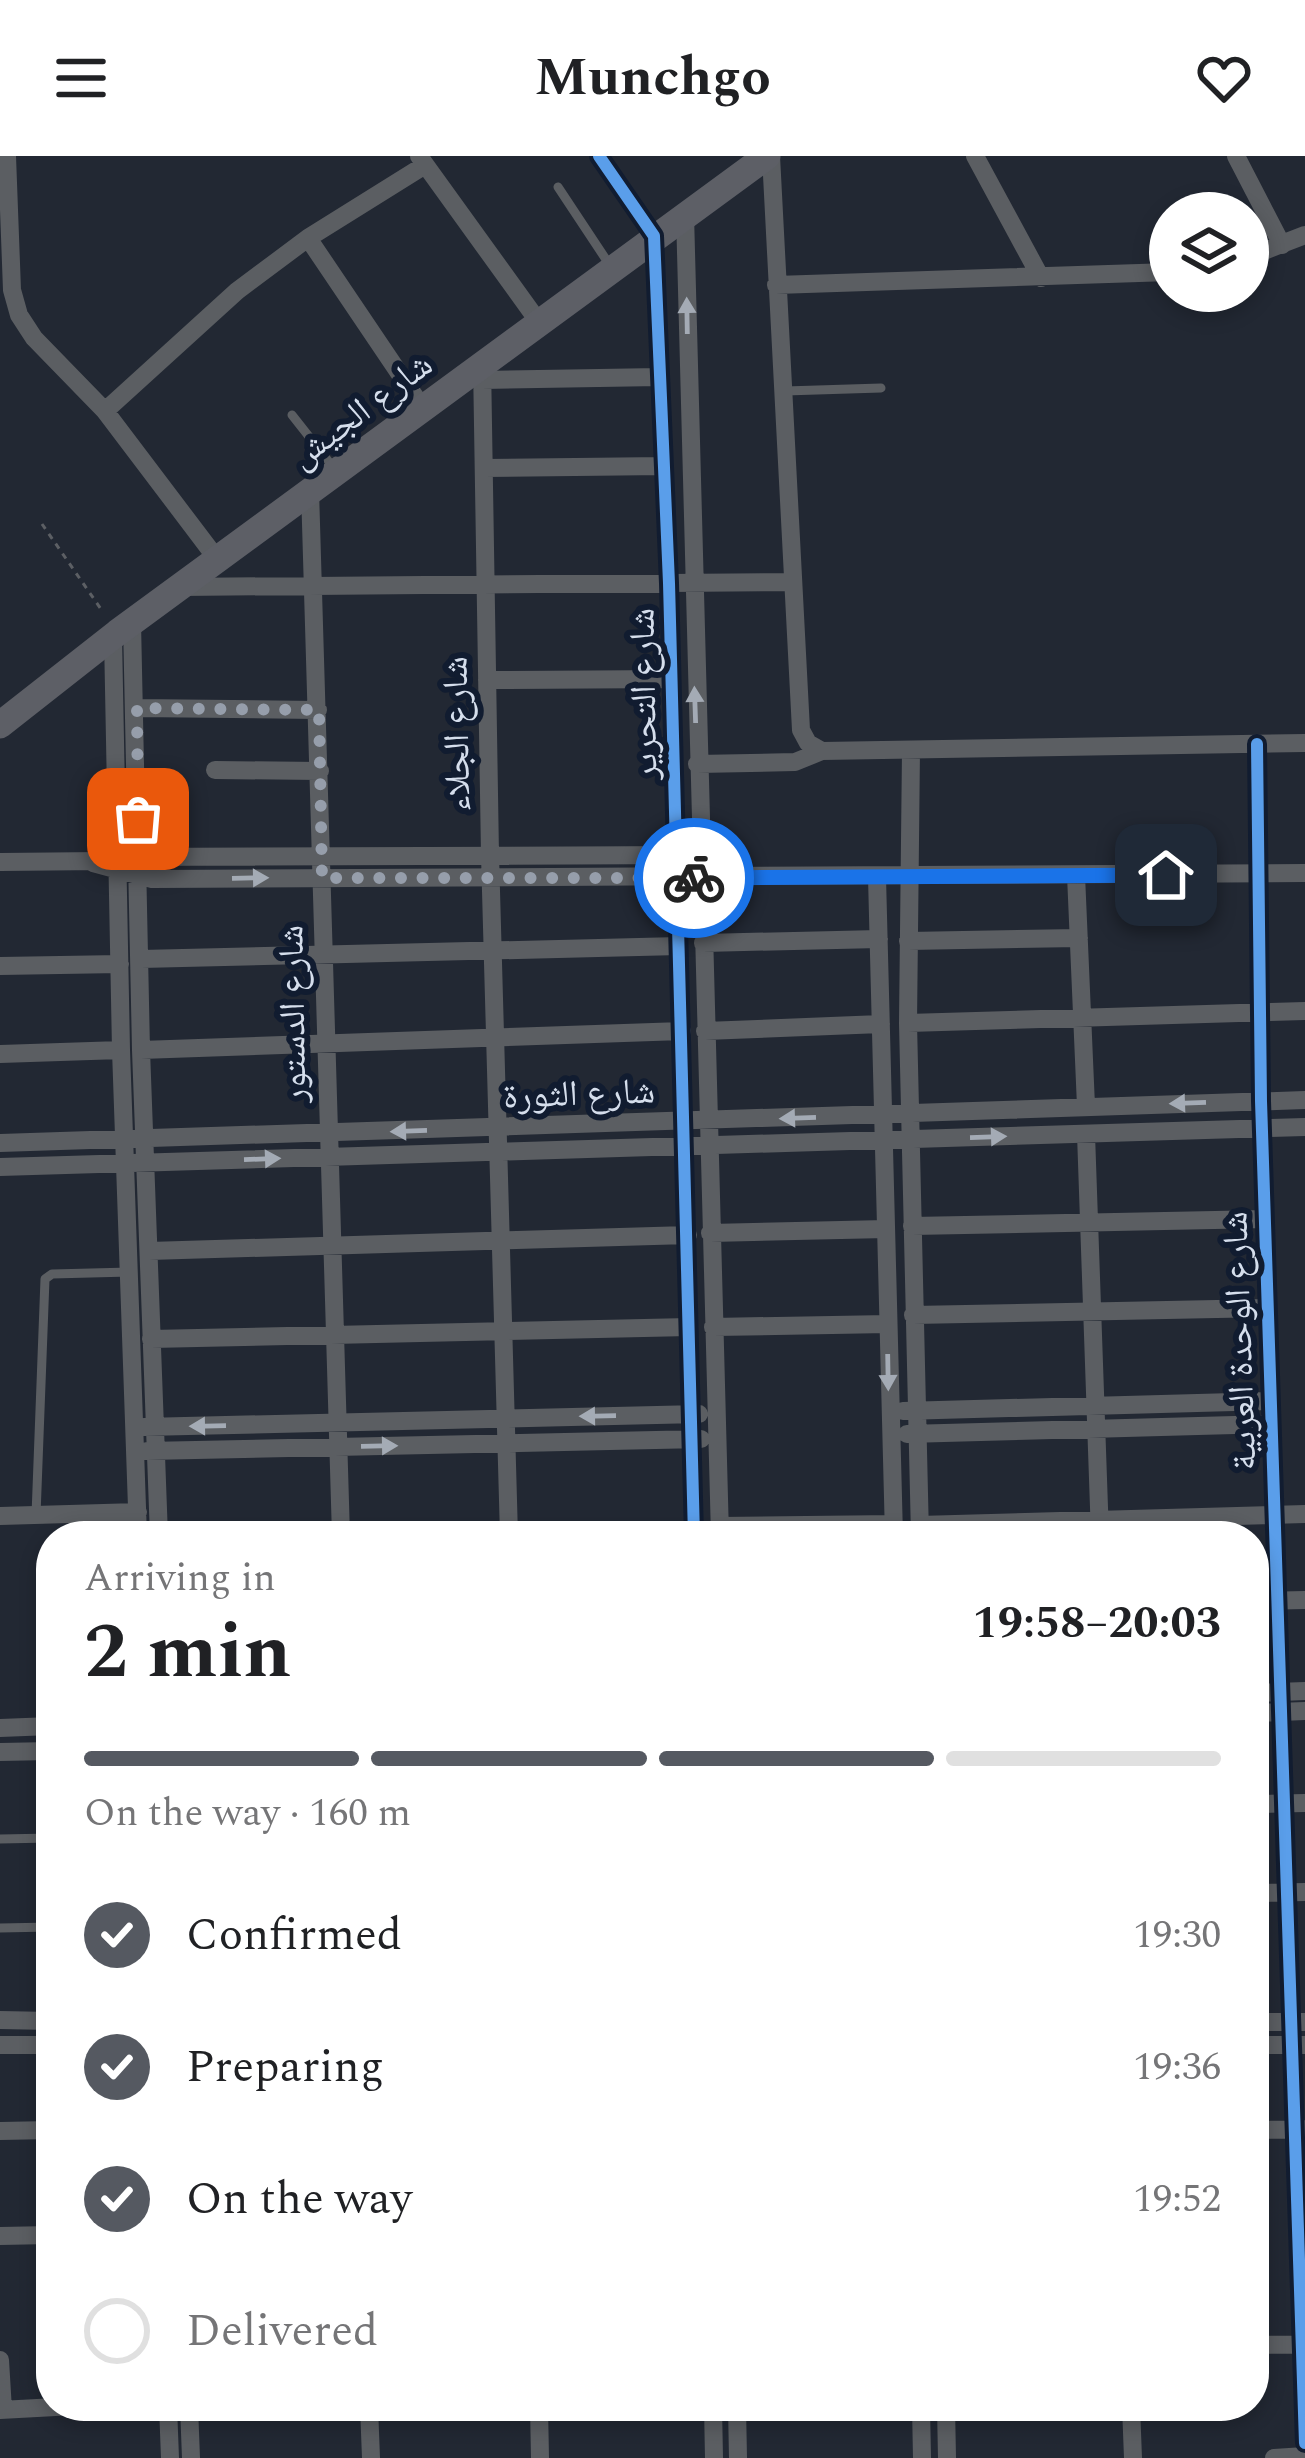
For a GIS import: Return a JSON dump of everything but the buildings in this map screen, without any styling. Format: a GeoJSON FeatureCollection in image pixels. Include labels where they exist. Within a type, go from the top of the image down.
{"type":"FeatureCollection","features":[{"type":"Feature","properties":{"kind":"main road","name":"شارع الجيش"},"geometry":{"type":"LineString","coordinates":[[3,717],[422,407],[482,372],[538,321],[769,156]]}},
{"type":"Feature","properties":{"kind":"street"},"geometry":{"type":"LineString","coordinates":[[7,156],[11,290],[19,315],[34,338],[104,410],[218,559]]}},
{"type":"Feature","properties":{"kind":"street"},"geometry":{"type":"LineString","coordinates":[[599,156],[654,236]]}},
{"type":"Feature","properties":{"kind":"street"},"geometry":{"type":"LineString","coordinates":[[769,156],[801,730],[808,743],[822,751]]}},
{"type":"Feature","properties":{"kind":"street"},"geometry":{"type":"LineString","coordinates":[[975,156],[1041,278]]}},
{"type":"Feature","properties":{"kind":"street"},"geometry":{"type":"LineString","coordinates":[[1236,156],[1282,245]]}},
{"type":"Feature","properties":{"kind":"street"},"geometry":{"type":"LineString","coordinates":[[104,410],[238,291],[422,160],[538,321]]}},
{"type":"Feature","properties":{"kind":"street","name":"شارع التحرير"},"geometry":{"type":"LineString","coordinates":[[685,214],[720,1521]]}},
{"type":"Feature","properties":{"kind":"street"},"geometry":{"type":"LineString","coordinates":[[1269,250],[1305,235]]}},
{"type":"Feature","properties":{"kind":"street","name":"شارع التحرير"},"geometry":{"type":"LineString","coordinates":[[654,236],[672,679],[694,1521]]}},
{"type":"Feature","properties":{"kind":"street"},"geometry":{"type":"LineString","coordinates":[[308,238],[422,407]]}},
{"type":"Feature","properties":{"kind":"street"},"geometry":{"type":"LineString","coordinates":[[776,285],[1149,273]]}},
{"type":"Feature","properties":{"kind":"street"},"geometry":{"type":"LineString","coordinates":[[482,372],[659,376]]}},
{"type":"Feature","properties":{"kind":"street","name":"شارع الجلاء"},"geometry":{"type":"LineString","coordinates":[[482,372],[509,1521]]}},
{"type":"Feature","properties":{"kind":"street"},"geometry":{"type":"LineString","coordinates":[[484,469],[664,466]]}},
{"type":"Feature","properties":{"kind":"street","name":"شارع الدستور"},"geometry":{"type":"LineString","coordinates":[[310,490],[340,1521]]}},
{"type":"Feature","properties":{"kind":"street"},"geometry":{"type":"LineString","coordinates":[[179,587],[793,582]]}},
{"type":"Feature","properties":{"kind":"street"},"geometry":{"type":"LineString","coordinates":[[121,630],[137,708],[141,958],[131,1050]]}},
{"type":"Feature","properties":{"kind":"street"},"geometry":{"type":"LineString","coordinates":[[121,630],[117,864],[135,1138],[130,1272],[157,1521]]}},
{"type":"Feature","properties":{"kind":"street"},"geometry":{"type":"LineString","coordinates":[[487,680],[672,679]]}},
{"type":"Feature","properties":{"kind":"street"},"geometry":{"type":"LineString","coordinates":[[137,708],[319,710]]}},
{"type":"Feature","properties":{"kind":"street"},"geometry":{"type":"LineString","coordinates":[[697,764],[784,763],[822,751],[1305,743]]}},
{"type":"Feature","properties":{"kind":"street","name":"شارع الوحدة العربية"},"geometry":{"type":"LineString","coordinates":[[1257,744],[1261,1101],[1276,1600],[1280,1702],[1295,1803],[1305,2444]]}},
{"type":"Feature","properties":{"kind":"street"},"geometry":{"type":"LineString","coordinates":[[911,750],[908,1023],[919,1521]]}},
{"type":"Feature","properties":{"kind":"street"},"geometry":{"type":"LineString","coordinates":[[215,770],[320,771]]}},
{"type":"Feature","properties":{"kind":"street"},"geometry":{"type":"LineString","coordinates":[[0,862],[117,864],[138,856],[322,854],[699,855]]}},
{"type":"Feature","properties":{"kind":"street"},"geometry":{"type":"LineString","coordinates":[[117,864],[138,876],[322,878],[1305,873]]}},
{"type":"Feature","properties":{"kind":"street"},"geometry":{"type":"LineString","coordinates":[[1076,875],[1086,1106]]}},
{"type":"Feature","properties":{"kind":"street"},"geometry":{"type":"LineString","coordinates":[[877,877],[894,1521]]}},
{"type":"Feature","properties":{"kind":"street"},"geometry":{"type":"LineString","coordinates":[[908,941],[1079,938]]}},
{"type":"Feature","properties":{"kind":"street"},"geometry":{"type":"LineString","coordinates":[[703,943],[879,939]]}},
{"type":"Feature","properties":{"kind":"street"},"geometry":{"type":"LineString","coordinates":[[141,958],[679,946]]}},
{"type":"Feature","properties":{"kind":"street"},"geometry":{"type":"LineString","coordinates":[[0,967],[120,964]]}},
{"type":"Feature","properties":{"kind":"street"},"geometry":{"type":"LineString","coordinates":[[908,1023],[1305,1011]]}},
{"type":"Feature","properties":{"kind":"street"},"geometry":{"type":"LineString","coordinates":[[705,1031],[881,1024]]}},
{"type":"Feature","properties":{"kind":"street"},"geometry":{"type":"LineString","coordinates":[[0,1054],[682,1031]]}},
{"type":"Feature","properties":{"kind":"street","name":"شارع الثورة"},"geometry":{"type":"LineString","coordinates":[[0,1142],[1305,1100]]}},
{"type":"Feature","properties":{"kind":"street","name":"شارع الثورة"},"geometry":{"type":"LineString","coordinates":[[0,1167],[1305,1127]]}},
{"type":"Feature","properties":{"kind":"street"},"geometry":{"type":"LineString","coordinates":[[1087,1134],[1100,1521]]}},
{"type":"Feature","properties":{"kind":"street"},"geometry":{"type":"LineString","coordinates":[[135,1163],[149,1251],[152,1339],[145,1427]]}},
{"type":"Feature","properties":{"kind":"street"},"geometry":{"type":"LineString","coordinates":[[912,1226],[1264,1219]]}},
{"type":"Feature","properties":{"kind":"street"},"geometry":{"type":"LineString","coordinates":[[710,1233],[886,1229]]}},
{"type":"Feature","properties":{"kind":"street"},"geometry":{"type":"LineString","coordinates":[[149,1251],[688,1235]]}},
{"type":"Feature","properties":{"kind":"street"},"geometry":{"type":"LineString","coordinates":[[913,1315],[1267,1308]]}},
{"type":"Feature","properties":{"kind":"street"},"geometry":{"type":"LineString","coordinates":[[713,1327],[888,1324]]}},
{"type":"Feature","properties":{"kind":"street"},"geometry":{"type":"LineString","coordinates":[[152,1339],[689,1328]]}},
{"type":"Feature","properties":{"kind":"street"},"geometry":{"type":"LineString","coordinates":[[889,1411],[1270,1401]]}},
{"type":"Feature","properties":{"kind":"street"},"geometry":{"type":"LineString","coordinates":[[145,1427],[715,1414]]}},
{"type":"Feature","properties":{"kind":"street"},"geometry":{"type":"LineString","coordinates":[[890,1434],[1271,1424]]}},
{"type":"Feature","properties":{"kind":"street"},"geometry":{"type":"LineString","coordinates":[[146,1451],[716,1439]]}},
{"type":"Feature","properties":{"kind":"street"},"geometry":{"type":"LineString","coordinates":[[138,1521],[146,1451]]}},
{"type":"Feature","properties":{"kind":"street"},"geometry":{"type":"LineString","coordinates":[[0,1516],[138,1512]]}},
{"type":"Feature","properties":{"kind":"street"},"geometry":{"type":"LineString","coordinates":[[1194,1521],[1305,1514]]}},
{"type":"Feature","properties":{"kind":"street"},"geometry":{"type":"LineString","coordinates":[[1269,1600],[1305,1600]]}},
{"type":"Feature","properties":{"kind":"street"},"geometry":{"type":"LineString","coordinates":[[1269,1707],[1305,1691]]}},
{"type":"Feature","properties":{"kind":"street"},"geometry":{"type":"LineString","coordinates":[[1269,1698],[1305,1712]]}},
{"type":"Feature","properties":{"kind":"street"},"geometry":{"type":"LineString","coordinates":[[0,1728],[36,1727]]}},
{"type":"Feature","properties":{"kind":"street"},"geometry":{"type":"LineString","coordinates":[[0,1752],[36,1751]]}},
{"type":"Feature","properties":{"kind":"street"},"geometry":{"type":"LineString","coordinates":[[0,2020],[36,2020]]}},
{"type":"Feature","properties":{"kind":"street"},"geometry":{"type":"LineString","coordinates":[[0,2045],[36,2045]]}},
{"type":"Feature","properties":{"kind":"street"},"geometry":{"type":"LineString","coordinates":[[1269,2130],[1299,2129]]}},
{"type":"Feature","properties":{"kind":"street"},"geometry":{"type":"LineString","coordinates":[[0,2131],[36,2130]]}},
{"type":"Feature","properties":{"kind":"street"},"geometry":{"type":"LineString","coordinates":[[0,2236],[36,2235]]}},
{"type":"Feature","properties":{"kind":"street"},"geometry":{"type":"LineString","coordinates":[[1269,2345],[1302,2344]]}},
{"type":"Feature","properties":{"kind":"street"},"geometry":{"type":"LineString","coordinates":[[0,2360],[2,2410],[36,2408]]}},
{"type":"Feature","properties":{"kind":"street"},"geometry":{"type":"LineString","coordinates":[[169,2421],[170,2458]]}},
{"type":"Feature","properties":{"kind":"street"},"geometry":{"type":"LineString","coordinates":[[190,2421],[191,2458]]}},
{"type":"Feature","properties":{"kind":"street"},"geometry":{"type":"LineString","coordinates":[[370,2421],[371,2458]]}},
{"type":"Feature","properties":{"kind":"street"},"geometry":{"type":"LineString","coordinates":[[539,2421],[540,2458]]}},
{"type":"Feature","properties":{"kind":"street"},"geometry":{"type":"LineString","coordinates":[[713,2421],[714,2458]]}},
{"type":"Feature","properties":{"kind":"street"},"geometry":{"type":"LineString","coordinates":[[737,2421],[738,2458]]}},
{"type":"Feature","properties":{"kind":"street"},"geometry":{"type":"LineString","coordinates":[[921,2421],[922,2458]]}},
{"type":"Feature","properties":{"kind":"street"},"geometry":{"type":"LineString","coordinates":[[946,2421],[947,2458]]}},
{"type":"Feature","properties":{"kind":"street"},"geometry":{"type":"LineString","coordinates":[[1132,2421],[1133,2458]]}},
{"type":"Feature","properties":{"kind":"street"},"geometry":{"type":"LineString","coordinates":[[1274,2458],[1305,2456]]}},
{"type":"Feature","properties":{"kind":"lane"},"geometry":{"type":"LineString","coordinates":[[558,187],[610,267]]}},
{"type":"Feature","properties":{"kind":"lane"},"geometry":{"type":"LineString","coordinates":[[782,391],[881,388]]}},
{"type":"Feature","properties":{"kind":"lane"},"geometry":{"type":"LineString","coordinates":[[292,415],[336,471]]}},
{"type":"Feature","properties":{"kind":"lane"},"geometry":{"type":"LineString","coordinates":[[36,1516],[45,1279],[52,1274],[130,1272]]}},
{"type":"Feature","properties":{"kind":"lane"},"geometry":{"type":"LineString","coordinates":[[0,1839],[36,1838]]}},
{"type":"Feature","properties":{"kind":"lane"},"geometry":{"type":"LineString","coordinates":[[0,1928],[36,1927]]}},
{"type":"Feature","properties":{"kind":"path"},"geometry":{"type":"LineString","coordinates":[[42,524],[121,630]]}},
{"type":"Feature","properties":{"kind":"cycle path"},"geometry":{"type":"LineString","coordinates":[[599,156],[654,236],[669,583],[694,1521]]}},
{"type":"Feature","properties":{"kind":"cycle path"},"geometry":{"type":"LineString","coordinates":[[1257,744],[1261,1101],[1305,2443]]}},
{"type":"Feature","properties":{"kind":"way so far"},"geometry":{"type":"LineString","coordinates":[[138,819],[137,708],[319,710],[322,878],[694,878]]}},
{"type":"Feature","properties":{"kind":"route"},"geometry":{"type":"LineString","coordinates":[[694,878],[1166,875]]}}]}
